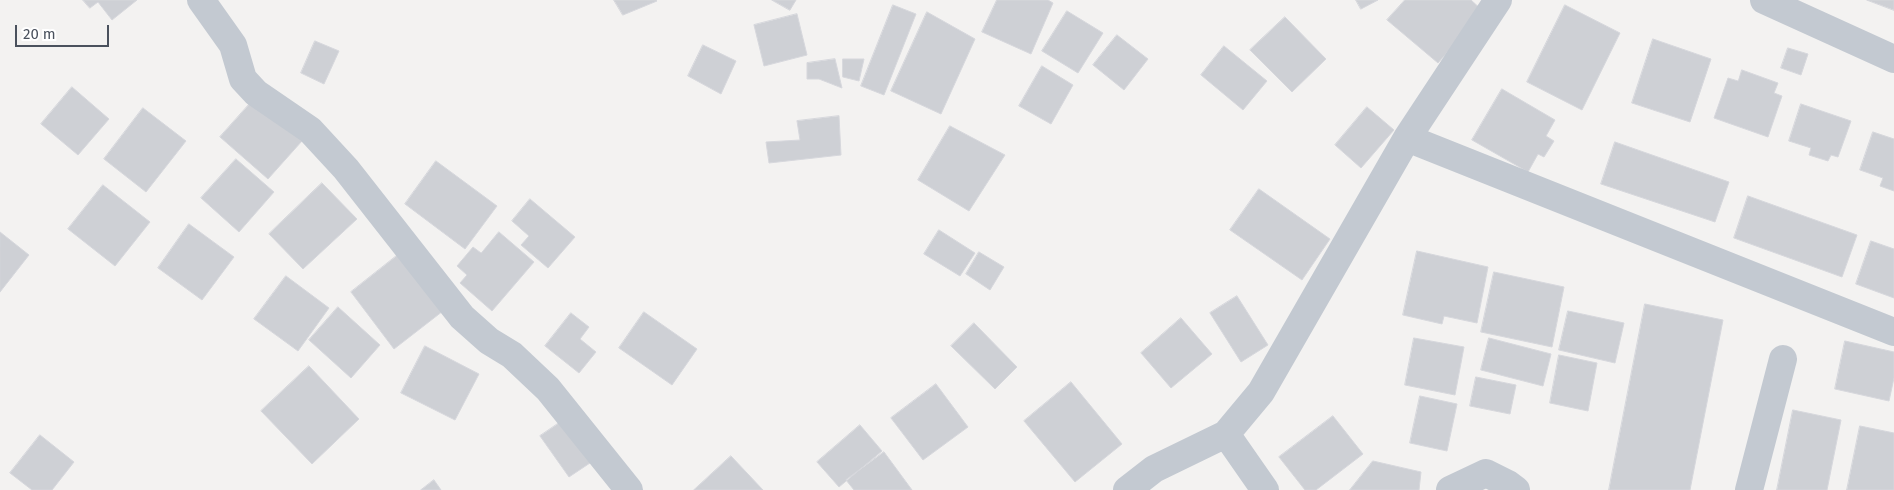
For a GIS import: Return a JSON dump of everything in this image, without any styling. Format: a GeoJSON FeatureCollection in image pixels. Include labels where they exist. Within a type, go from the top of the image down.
{"type":"FeatureCollection","features":[{"type":"Feature","properties":{"kind":"street"},"geometry":{"type":"LineString","coordinates":[[200,0],[233,45],[243,78],[256,93],[310,130],[346,169],[462,317],[489,341],[512,356],[548,389],[629,490]]}},
{"type":"Feature","properties":{"kind":"street"},"geometry":{"type":"LineString","coordinates":[[1127,490],[1154,469],[1226,434],[1261,392],[1407,138],[1498,0]]}},
{"type":"Feature","properties":{"kind":"street"},"geometry":{"type":"LineString","coordinates":[[1764,0],[1894,59]]}},
{"type":"Feature","properties":{"kind":"street"},"geometry":{"type":"LineString","coordinates":[[1407,138],[1894,332]]}},
{"type":"Feature","properties":{"kind":"street"},"geometry":{"type":"LineString","coordinates":[[1749,490],[1783,360]]}},
{"type":"Feature","properties":{"kind":"street"},"geometry":{"type":"LineString","coordinates":[[1226,434],[1265,490]]}},
{"type":"Feature","properties":{"kind":"street"},"geometry":{"type":"LineString","coordinates":[[1450,490],[1486,473],[1516,490]]}},
{"type":"Feature","properties":{"kind":"building"},"geometry":{"type":"Polygon","coordinates":[[[83,0],[137,0],[112,20],[98,2],[90,8],[83,0]]]}},
{"type":"Feature","properties":{"kind":"building"},"geometry":{"type":"Polygon","coordinates":[[[614,0],[656,0],[657,1],[623,15],[614,0]]]}},
{"type":"Feature","properties":{"kind":"building"},"geometry":{"type":"Polygon","coordinates":[[[772,0],[796,0],[790,10],[772,0]]]}},
{"type":"Feature","properties":{"kind":"building"},"geometry":{"type":"Polygon","coordinates":[[[997,0],[1048,0],[1053,3],[1031,54],[982,32],[997,0]]]}},
{"type":"Feature","properties":{"kind":"building"},"geometry":{"type":"Polygon","coordinates":[[[1356,0],[1378,0],[1361,9],[1356,0]]]}},
{"type":"Feature","properties":{"kind":"building"},"geometry":{"type":"Polygon","coordinates":[[[1405,0],[1471,0],[1483,11],[1438,63],[1387,20],[1405,0]]]}},
{"type":"Feature","properties":{"kind":"building"},"geometry":{"type":"Polygon","coordinates":[[[1867,0],[1894,0],[1894,10],[1867,0]]]}},
{"type":"Feature","properties":{"kind":"building"},"geometry":{"type":"Polygon","coordinates":[[[893,5],[916,14],[884,95],[861,86],[893,5]]]}},
{"type":"Feature","properties":{"kind":"building"},"geometry":{"type":"Polygon","coordinates":[[[1565,5],[1620,33],[1582,110],[1527,82],[1565,5]]]}},
{"type":"Feature","properties":{"kind":"building"},"geometry":{"type":"Polygon","coordinates":[[[1067,11],[1103,33],[1078,73],[1042,51],[1067,11]]]}},
{"type":"Feature","properties":{"kind":"building"},"geometry":{"type":"Polygon","coordinates":[[[927,12],[975,39],[941,114],[891,91],[927,12]]]}},
{"type":"Feature","properties":{"kind":"building"},"geometry":{"type":"Polygon","coordinates":[[[797,14],[807,55],[764,66],[754,25],[797,14]]]}},
{"type":"Feature","properties":{"kind":"building"},"geometry":{"type":"Polygon","coordinates":[[[1285,17],[1326,59],[1292,92],[1250,50],[1285,17]]]}},
{"type":"Feature","properties":{"kind":"building"},"geometry":{"type":"Polygon","coordinates":[[[1117,35],[1148,59],[1124,90],[1093,65],[1117,35]]]}},
{"type":"Feature","properties":{"kind":"building"},"geometry":{"type":"Polygon","coordinates":[[[1653,39],[1711,59],[1690,122],[1632,103],[1653,39]]]}},
{"type":"Feature","properties":{"kind":"building"},"geometry":{"type":"Polygon","coordinates":[[[315,41],[339,51],[324,84],[301,73],[315,41]]]}},
{"type":"Feature","properties":{"kind":"building"},"geometry":{"type":"Polygon","coordinates":[[[703,45],[736,61],[721,94],[688,76],[703,45]]]}},
{"type":"Feature","properties":{"kind":"building"},"geometry":{"type":"Polygon","coordinates":[[[1224,46],[1267,81],[1243,110],[1201,75],[1224,46]]]}},
{"type":"Feature","properties":{"kind":"building"},"geometry":{"type":"Polygon","coordinates":[[[1788,48],[1808,54],[1801,75],[1781,68],[1788,48]]]}},
{"type":"Feature","properties":{"kind":"building"},"geometry":{"type":"Polygon","coordinates":[[[835,59],[842,88],[819,79],[807,79],[807,63],[835,59]]]}},
{"type":"Feature","properties":{"kind":"building"},"geometry":{"type":"Polygon","coordinates":[[[843,59],[864,59],[859,81],[843,77],[843,59]]]}},
{"type":"Feature","properties":{"kind":"building"},"geometry":{"type":"Polygon","coordinates":[[[1042,66],[1073,85],[1051,124],[1019,106],[1042,66]]]}},
{"type":"Feature","properties":{"kind":"building"},"geometry":{"type":"Polygon","coordinates":[[[1742,70],[1778,83],[1774,93],[1782,96],[1768,137],[1714,118],[1728,78],[1738,81],[1742,70]]]}},
{"type":"Feature","properties":{"kind":"building"},"geometry":{"type":"Polygon","coordinates":[[[72,87],[109,119],[78,155],[41,124],[72,87]]]}},
{"type":"Feature","properties":{"kind":"building"},"geometry":{"type":"Polygon","coordinates":[[[1502,89],[1555,120],[1546,136],[1554,141],[1544,157],[1538,154],[1528,172],[1472,140],[1502,89]]]}},
{"type":"Feature","properties":{"kind":"building"},"geometry":{"type":"Polygon","coordinates":[[[254,99],[302,141],[268,179],[220,137],[254,99]]]}},
{"type":"Feature","properties":{"kind":"building"},"geometry":{"type":"Polygon","coordinates":[[[1801,104],[1851,121],[1838,157],[1831,155],[1828,161],[1809,155],[1811,148],[1789,141],[1801,104]]]}},
{"type":"Feature","properties":{"kind":"building"},"geometry":{"type":"Polygon","coordinates":[[[1367,107],[1394,130],[1361,168],[1335,145],[1367,107]]]}},
{"type":"Feature","properties":{"kind":"building"},"geometry":{"type":"Polygon","coordinates":[[[143,108],[186,141],[146,192],[104,159],[143,108]]]}},
{"type":"Feature","properties":{"kind":"building"},"geometry":{"type":"Polygon","coordinates":[[[839,116],[841,155],[769,163],[766,142],[800,140],[797,121],[839,116]]]}},
{"type":"Feature","properties":{"kind":"building"},"geometry":{"type":"Polygon","coordinates":[[[950,126],[1005,155],[969,211],[918,180],[950,126]]]}},
{"type":"Feature","properties":{"kind":"building"},"geometry":{"type":"Polygon","coordinates":[[[1873,132],[1894,139],[1894,191],[1880,186],[1883,178],[1860,170],[1873,132]]]}},
{"type":"Feature","properties":{"kind":"building"},"geometry":{"type":"Polygon","coordinates":[[[1615,142],[1729,182],[1715,222],[1601,184],[1615,142]]]}},
{"type":"Feature","properties":{"kind":"building"},"geometry":{"type":"Polygon","coordinates":[[[236,159],[274,192],[239,232],[201,198],[236,159]]]}},
{"type":"Feature","properties":{"kind":"building"},"geometry":{"type":"Polygon","coordinates":[[[436,161],[497,206],[465,249],[405,204],[436,161]]]}},
{"type":"Feature","properties":{"kind":"building"},"geometry":{"type":"Polygon","coordinates":[[[322,183],[357,219],[303,269],[269,234],[322,183]]]}},
{"type":"Feature","properties":{"kind":"building"},"geometry":{"type":"Polygon","coordinates":[[[103,185],[150,222],[115,266],[68,229],[103,185]]]}},
{"type":"Feature","properties":{"kind":"building"},"geometry":{"type":"Polygon","coordinates":[[[1259,189],[1330,239],[1302,280],[1230,230],[1259,189]]]}},
{"type":"Feature","properties":{"kind":"building"},"geometry":{"type":"Polygon","coordinates":[[[1748,196],[1857,235],[1842,277],[1734,238],[1748,196]]]}},
{"type":"Feature","properties":{"kind":"building"},"geometry":{"type":"Polygon","coordinates":[[[530,199],[575,237],[548,268],[521,245],[529,236],[512,221],[530,199]]]}},
{"type":"Feature","properties":{"kind":"building"},"geometry":{"type":"Polygon","coordinates":[[[189,224],[234,257],[202,300],[158,268],[189,224]]]}},
{"type":"Feature","properties":{"kind":"building"},"geometry":{"type":"Polygon","coordinates":[[[939,230],[975,253],[960,276],[924,254],[939,230]]]}},
{"type":"Feature","properties":{"kind":"building"},"geometry":{"type":"Polygon","coordinates":[[[0,232],[29,255],[0,292],[0,232]]]}},
{"type":"Feature","properties":{"kind":"building"},"geometry":{"type":"Polygon","coordinates":[[[499,232],[534,262],[492,311],[460,283],[467,275],[457,266],[473,247],[481,253],[499,232]]]}},
{"type":"Feature","properties":{"kind":"building"},"geometry":{"type":"Polygon","coordinates":[[[1871,241],[1894,249],[1894,298],[1856,284],[1871,241]]]}},
{"type":"Feature","properties":{"kind":"building"},"geometry":{"type":"Polygon","coordinates":[[[1417,251],[1488,267],[1477,323],[1444,316],[1442,324],[1403,315],[1417,251]]]}},
{"type":"Feature","properties":{"kind":"building"},"geometry":{"type":"Polygon","coordinates":[[[979,252],[1004,267],[990,290],[966,274],[979,252]]]}},
{"type":"Feature","properties":{"kind":"building"},"geometry":{"type":"Polygon","coordinates":[[[399,254],[443,311],[394,349],[351,292],[399,254]]]}},
{"type":"Feature","properties":{"kind":"building"},"geometry":{"type":"Polygon","coordinates":[[[1494,272],[1564,287],[1552,347],[1481,332],[1494,272]]]}},
{"type":"Feature","properties":{"kind":"building"},"geometry":{"type":"Polygon","coordinates":[[[286,276],[329,308],[298,351],[254,319],[286,276]]]}},
{"type":"Feature","properties":{"kind":"building"},"geometry":{"type":"Polygon","coordinates":[[[1237,296],[1268,345],[1241,362],[1210,313],[1237,296]]]}},
{"type":"Feature","properties":{"kind":"building"},"geometry":{"type":"Polygon","coordinates":[[[1645,304],[1723,320],[1690,490],[1609,490],[1645,304]]]}},
{"type":"Feature","properties":{"kind":"building"},"geometry":{"type":"Polygon","coordinates":[[[338,307],[380,345],[351,378],[309,340],[338,307]]]}},
{"type":"Feature","properties":{"kind":"building"},"geometry":{"type":"Polygon","coordinates":[[[1568,311],[1624,323],[1615,363],[1559,350],[1568,311]]]}},
{"type":"Feature","properties":{"kind":"building"},"geometry":{"type":"Polygon","coordinates":[[[644,312],[697,349],[672,385],[619,348],[644,312]]]}},
{"type":"Feature","properties":{"kind":"building"},"geometry":{"type":"Polygon","coordinates":[[[571,313],[589,327],[580,339],[596,352],[579,373],[545,346],[571,313]]]}},
{"type":"Feature","properties":{"kind":"building"},"geometry":{"type":"Polygon","coordinates":[[[1181,318],[1212,354],[1171,388],[1141,353],[1181,318]]]}},
{"type":"Feature","properties":{"kind":"building"},"geometry":{"type":"Polygon","coordinates":[[[974,323],[1017,367],[995,389],[951,346],[974,323]]]}},
{"type":"Feature","properties":{"kind":"building"},"geometry":{"type":"Polygon","coordinates":[[[1414,338],[1464,347],[1455,395],[1405,385],[1414,338]]]}},
{"type":"Feature","properties":{"kind":"building"},"geometry":{"type":"Polygon","coordinates":[[[1489,338],[1551,354],[1543,386],[1481,370],[1489,338]]]}},
{"type":"Feature","properties":{"kind":"building"},"geometry":{"type":"Polygon","coordinates":[[[1845,341],[1894,352],[1894,378],[1889,401],[1835,389],[1845,341]]]}},
{"type":"Feature","properties":{"kind":"building"},"geometry":{"type":"Polygon","coordinates":[[[425,346],[479,374],[455,420],[401,393],[425,346]]]}},
{"type":"Feature","properties":{"kind":"building"},"geometry":{"type":"Polygon","coordinates":[[[1559,355],[1597,363],[1588,411],[1550,403],[1559,355]]]}},
{"type":"Feature","properties":{"kind":"building"},"geometry":{"type":"Polygon","coordinates":[[[309,366],[359,419],[312,464],[261,411],[309,366]]]}},
{"type":"Feature","properties":{"kind":"building"},"geometry":{"type":"Polygon","coordinates":[[[1476,377],[1516,385],[1510,414],[1470,406],[1476,377]]]}},
{"type":"Feature","properties":{"kind":"building"},"geometry":{"type":"Polygon","coordinates":[[[1071,382],[1122,444],[1075,482],[1024,421],[1071,382]]]}},
{"type":"Feature","properties":{"kind":"building"},"geometry":{"type":"Polygon","coordinates":[[[936,384],[968,427],[923,460],[891,418],[936,384]]]}},
{"type":"Feature","properties":{"kind":"building"},"geometry":{"type":"Polygon","coordinates":[[[1420,396],[1457,404],[1447,451],[1410,443],[1420,396]]]}},
{"type":"Feature","properties":{"kind":"building"},"geometry":{"type":"Polygon","coordinates":[[[1793,410],[1841,420],[1827,490],[1777,490],[1793,410]]]}},
{"type":"Feature","properties":{"kind":"building"},"geometry":{"type":"Polygon","coordinates":[[[1333,416],[1363,454],[1316,490],[1305,490],[1279,457],[1333,416]]]}},
{"type":"Feature","properties":{"kind":"building"},"geometry":{"type":"Polygon","coordinates":[[[565,419],[593,461],[569,477],[540,436],[565,419]]]}},
{"type":"Feature","properties":{"kind":"building"},"geometry":{"type":"Polygon","coordinates":[[[860,425],[882,451],[839,487],[817,462],[860,425]]]}},
{"type":"Feature","properties":{"kind":"building"},"geometry":{"type":"Polygon","coordinates":[[[1860,426],[1894,433],[1894,490],[1847,490],[1860,426]]]}},
{"type":"Feature","properties":{"kind":"building"},"geometry":{"type":"Polygon","coordinates":[[[40,435],[74,462],[52,490],[32,490],[10,473],[40,435]]]}},
{"type":"Feature","properties":{"kind":"building"},"geometry":{"type":"Polygon","coordinates":[[[884,452],[912,490],[854,490],[846,480],[884,452]]]}},
{"type":"Feature","properties":{"kind":"building"},"geometry":{"type":"Polygon","coordinates":[[[731,456],[763,490],[694,490],[731,456]]]}},
{"type":"Feature","properties":{"kind":"building"},"geometry":{"type":"Polygon","coordinates":[[[1373,461],[1421,472],[1419,490],[1350,490],[1373,461]]]}},
{"type":"Feature","properties":{"kind":"building"},"geometry":{"type":"Polygon","coordinates":[[[434,480],[441,490],[421,490],[434,480]]]}}]}
